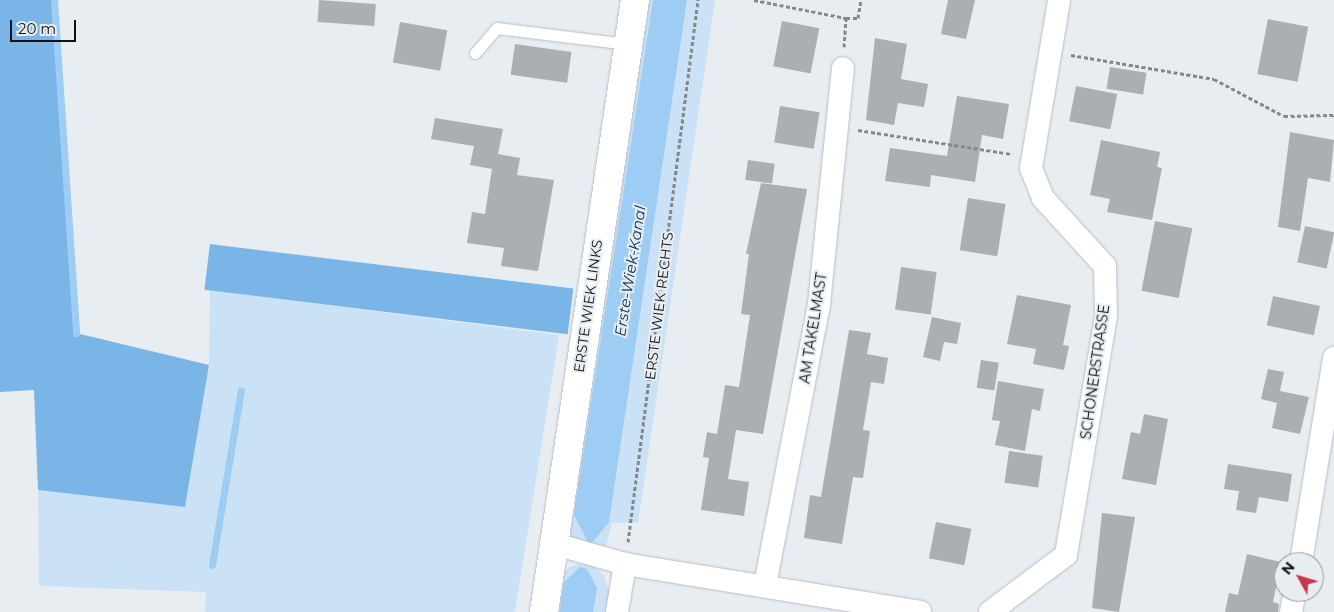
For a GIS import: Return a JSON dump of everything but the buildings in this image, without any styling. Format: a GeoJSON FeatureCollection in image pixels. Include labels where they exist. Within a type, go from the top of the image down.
{"type":"FeatureCollection","features":[{"type":"Feature","properties":{"kind":"street","name":"ERSTE WIEK LINKS"},"geometry":{"type":"LineString","coordinates":[[544,612],[635,0]]}},
{"type":"Feature","properties":{"kind":"street","name":"SCHONERSTRASSE"},"geometry":{"type":"LineString","coordinates":[[990,612],[1066,555],[1106,315],[1105,266],[1043,198],[1031,168],[1052,52],[1059,0]]}},
{"type":"Feature","properties":{"kind":"street","name":"AM TAKELMAST"},"geometry":{"type":"LineString","coordinates":[[765,585],[819,304],[843,68]]}},
{"type":"Feature","properties":{"kind":"street"},"geometry":{"type":"LineString","coordinates":[[1302,552],[1334,358]]}},
{"type":"Feature","properties":{"kind":"street"},"geometry":{"type":"LineString","coordinates":[[554,544],[625,564],[765,585],[913,611]]}},
{"type":"Feature","properties":{"kind":"street"},"geometry":{"type":"LineString","coordinates":[[617,612],[625,564]]}},
{"type":"Feature","properties":{"kind":"lane"},"geometry":{"type":"LineString","coordinates":[[475,53],[497,28],[628,44]]}},
{"type":"Feature","properties":{"kind":"path","name":"ERSTE WIEK RECHTS"},"geometry":{"type":"LineString","coordinates":[[625,564],[698,0]]}},
{"type":"Feature","properties":{"kind":"path"},"geometry":{"type":"LineString","coordinates":[[754,0],[846,18],[858,18],[862,0]]}},
{"type":"Feature","properties":{"kind":"path"},"geometry":{"type":"LineString","coordinates":[[843,68],[846,18]]}},
{"type":"Feature","properties":{"kind":"path"},"geometry":{"type":"LineString","coordinates":[[1052,52],[1214,79],[1284,116],[1334,115]]}},
{"type":"Feature","properties":{"kind":"path"},"geometry":{"type":"LineString","coordinates":[[837,126],[1033,157]]}},
{"type":"Feature","properties":{"kind":"shaded area"},"geometry":{"type":"Polygon","coordinates":[[[0,0],[54,0],[76,333],[209,365],[185,507],[38,490],[34,390],[0,392],[0,0]]]}},
{"type":"Feature","properties":{"kind":"shaded area"},"geometry":{"type":"Polygon","coordinates":[[[645,0],[715,0],[638,523],[612,523],[606,547],[582,544],[571,537],[566,519],[645,0]]]}},
{"type":"Feature","properties":{"kind":"shaded area"},"geometry":{"type":"Polygon","coordinates":[[[210,244],[573,289],[568,334],[204,290],[210,244]]]}},
{"type":"Feature","properties":{"kind":"shaded area"},"geometry":{"type":"Polygon","coordinates":[[[210,290],[559,335],[515,612],[205,612],[206,592],[39,586],[38,490],[185,507],[209,365],[210,290]]]}},
{"type":"Feature","properties":{"kind":"shaded area"},"geometry":{"type":"Polygon","coordinates":[[[581,564],[595,566],[604,576],[609,592],[609,612],[551,612],[556,582],[569,567],[581,564]]]}},
{"type":"Feature","properties":{"kind":"water","name":"Erste-Wiek-Kanal"},"geometry":{"type":"Polygon","coordinates":[[[653,0],[687,0],[609,522],[592,543],[588,542],[574,515],[653,0]]]}},
{"type":"Feature","properties":{"kind":"water"},"geometry":{"type":"Polygon","coordinates":[[[580,567],[587,569],[597,588],[593,612],[560,612],[564,582],[580,567]]]}},
{"type":"Feature","properties":{"kind":"waterway"},"geometry":{"type":"LineString","coordinates":[[54,0],[76,333]]}},
{"type":"Feature","properties":{"kind":"waterway"},"geometry":{"type":"LineString","coordinates":[[212,565],[241,390]]}}]}
